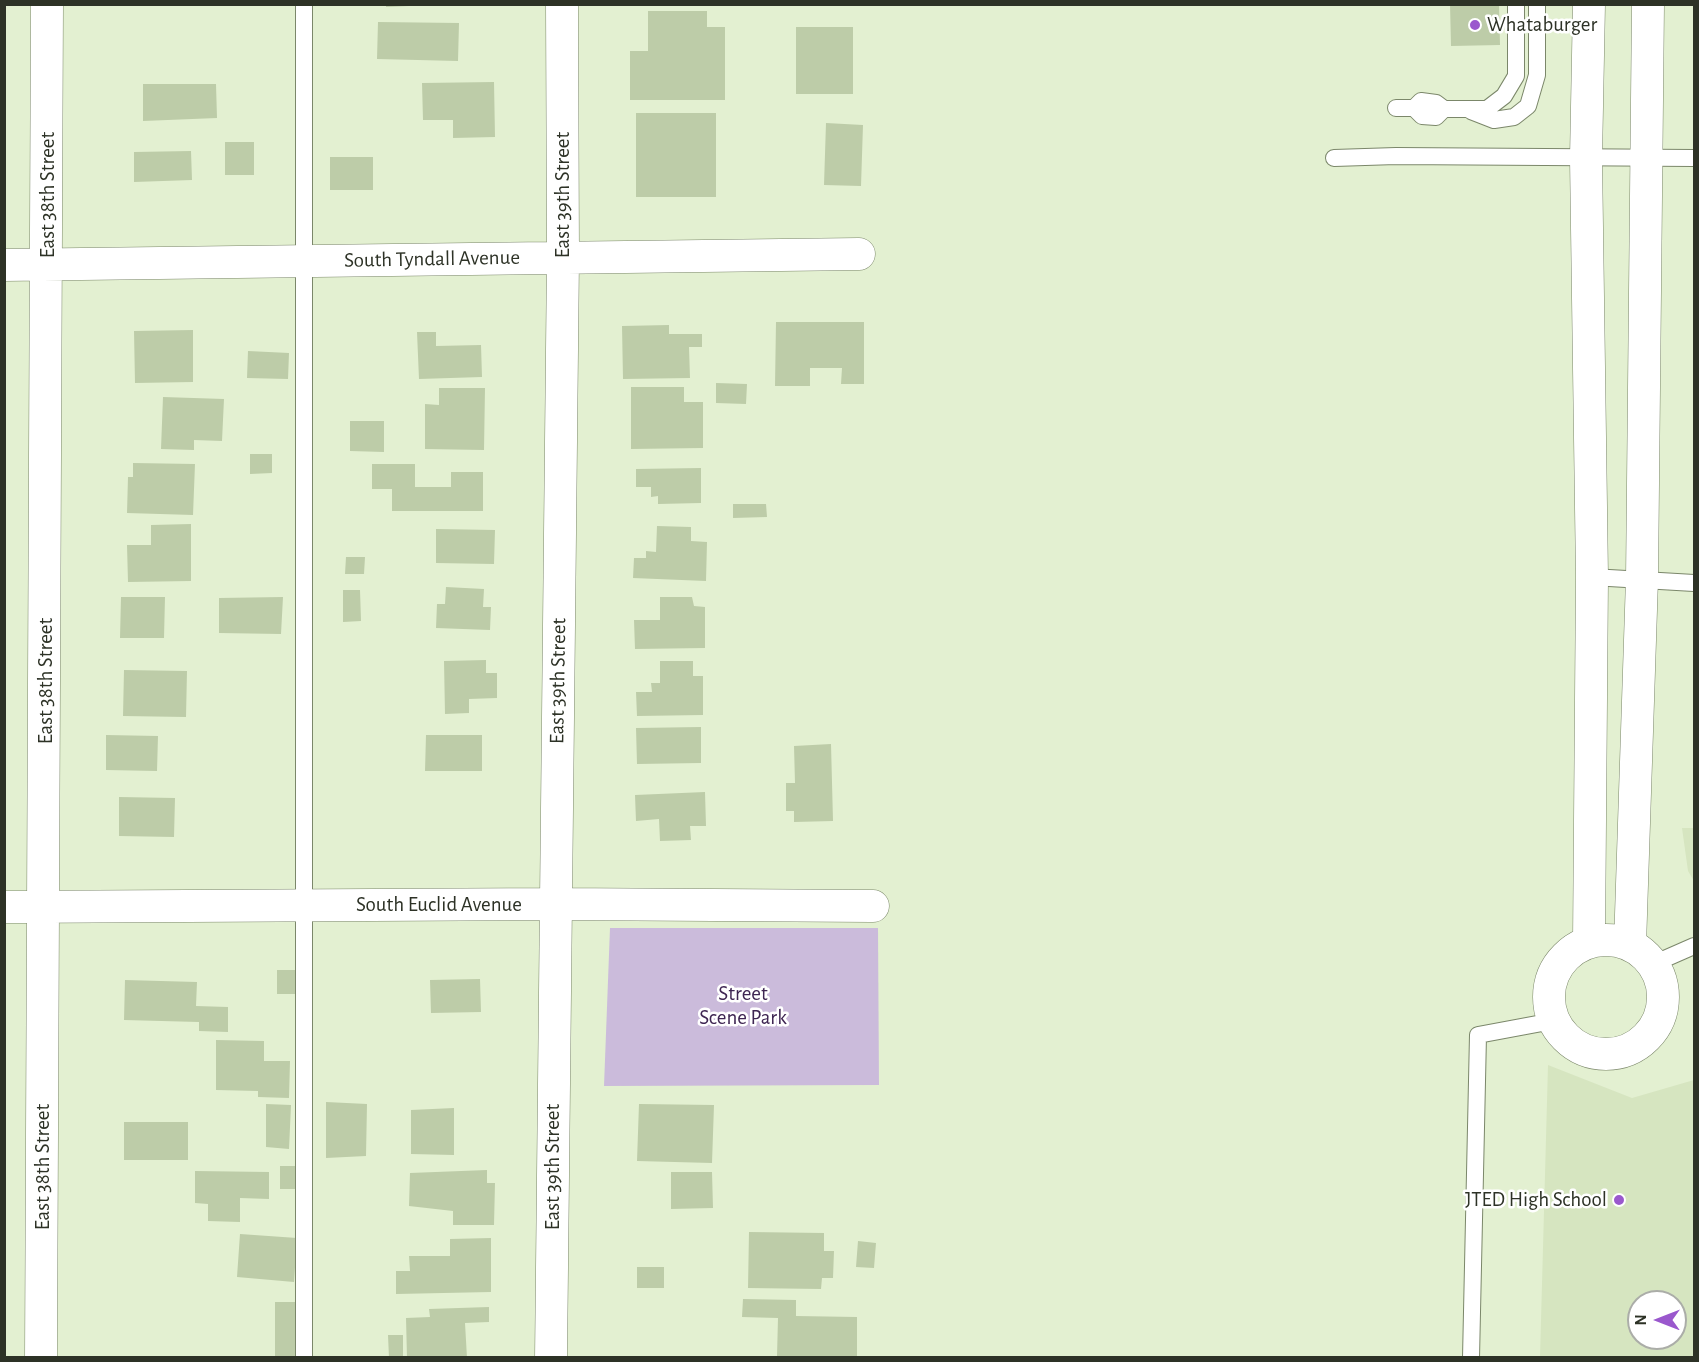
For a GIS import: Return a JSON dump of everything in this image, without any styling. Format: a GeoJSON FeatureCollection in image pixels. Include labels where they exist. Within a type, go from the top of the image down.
{"type":"FeatureCollection","features":[{"type":"Feature","properties":{"kind":"street","name":"East 38th Street"},"geometry":{"type":"LineString","coordinates":[[42,1358],[48,264],[47,4]]}},
{"type":"Feature","properties":{"kind":"street","name":"East 39th Street"},"geometry":{"type":"LineString","coordinates":[[551,1358],[563,258],[562,4]]}},
{"type":"Feature","properties":{"kind":"street"},"geometry":{"type":"LineString","coordinates":[[1589,4],[1586,158],[1592,577],[1589,942]]}},
{"type":"Feature","properties":{"kind":"street"},"geometry":{"type":"LineString","coordinates":[[1641,955],[1648,4]]}},
{"type":"Feature","properties":{"kind":"street","name":"South Tyndall Avenue"},"geometry":{"type":"LineString","coordinates":[[4,265],[859,254]]}},
{"type":"Feature","properties":{"kind":"street","name":"South Euclid Avenue"},"geometry":{"type":"LineString","coordinates":[[4,907],[555,904],[873,906]]}},
{"type":"Feature","properties":{"kind":"street"},"geometry":{"type":"LineString","coordinates":[[1607,939],[1641,955],[1661,981],[1664,999],[1661,1017],[1652,1033],[1638,1046],[1619,1054],[1599,1055],[1580,1050],[1565,1037],[1553,1021],[1549,1005],[1549,989],[1554,973],[1568,954],[1589,942],[1607,939]]}},
{"type":"Feature","properties":{"kind":"lane"},"geometry":{"type":"LineString","coordinates":[[304,4],[304,1358]]}},
{"type":"Feature","properties":{"kind":"lane"},"geometry":{"type":"LineString","coordinates":[[1396,108],[1414,108],[1421,101],[1436,103],[1444,109],[1487,109],[1504,96],[1516,76],[1516,4]]}},
{"type":"Feature","properties":{"kind":"lane"},"geometry":{"type":"LineString","coordinates":[[1468,109],[1494,120],[1514,117],[1528,106],[1537,75],[1537,4]]}},
{"type":"Feature","properties":{"kind":"lane"},"geometry":{"type":"LineString","coordinates":[[1334,158],[1396,156],[1695,158]]}},
{"type":"Feature","properties":{"kind":"lane"},"geometry":{"type":"LineString","coordinates":[[1592,577],[1695,583]]}},
{"type":"Feature","properties":{"kind":"lane"},"geometry":{"type":"LineString","coordinates":[[1641,955],[1695,946]]}},
{"type":"Feature","properties":{"kind":"lane"},"geometry":{"type":"LineString","coordinates":[[1471,1358],[1478,1035],[1553,1021]]}},
{"type":"Feature","properties":{"kind":"shaded area"},"geometry":{"type":"Polygon","coordinates":[[[1682,828],[1694,828],[1694,881],[1688,871],[1682,828]]]}},
{"type":"Feature","properties":{"kind":"shaded area","name":"JTED High School"},"geometry":{"type":"Polygon","coordinates":[[[1548,1065],[1632,1098],[1694,1080],[1694,1357],[1540,1357],[1548,1065]]]}},
{"type":"Feature","properties":{"kind":"green space","name":"Street Scene Park"},"geometry":{"type":"Polygon","coordinates":[[[610,928],[878,928],[879,1085],[604,1086],[610,928]]]}},
{"type":"Feature","properties":{"kind":"building"},"geometry":{"type":"Polygon","coordinates":[[[386,4],[409,4],[409,6],[386,7],[386,4]]]}},
{"type":"Feature","properties":{"kind":"building","name":"Whataburger"},"geometry":{"type":"Polygon","coordinates":[[[1450,4],[1499,4],[1500,45],[1451,46],[1450,4]]]}},
{"type":"Feature","properties":{"kind":"building"},"geometry":{"type":"Polygon","coordinates":[[[648,11],[707,11],[707,27],[725,27],[725,100],[630,100],[630,51],[648,51],[648,11]]]}},
{"type":"Feature","properties":{"kind":"building"},"geometry":{"type":"Polygon","coordinates":[[[378,22],[459,23],[458,61],[377,59],[378,22]]]}},
{"type":"Feature","properties":{"kind":"building"},"geometry":{"type":"Polygon","coordinates":[[[796,27],[853,27],[853,94],[796,94],[796,27]]]}},
{"type":"Feature","properties":{"kind":"building"},"geometry":{"type":"Polygon","coordinates":[[[494,82],[495,137],[453,138],[453,120],[423,120],[422,83],[494,82]]]}},
{"type":"Feature","properties":{"kind":"building"},"geometry":{"type":"Polygon","coordinates":[[[143,84],[216,84],[217,118],[143,121],[143,84]]]}},
{"type":"Feature","properties":{"kind":"building"},"geometry":{"type":"Polygon","coordinates":[[[636,113],[716,113],[716,197],[636,197],[636,113]]]}},
{"type":"Feature","properties":{"kind":"building"},"geometry":{"type":"Polygon","coordinates":[[[826,123],[863,125],[861,186],[824,185],[826,123]]]}},
{"type":"Feature","properties":{"kind":"building"},"geometry":{"type":"Polygon","coordinates":[[[225,142],[254,142],[254,175],[225,175],[225,142]]]}},
{"type":"Feature","properties":{"kind":"building"},"geometry":{"type":"Polygon","coordinates":[[[191,151],[192,180],[134,182],[134,152],[191,151]]]}},
{"type":"Feature","properties":{"kind":"building"},"geometry":{"type":"Polygon","coordinates":[[[330,157],[373,157],[373,190],[330,190],[330,157]]]}},
{"type":"Feature","properties":{"kind":"building"},"geometry":{"type":"Polygon","coordinates":[[[776,322],[864,322],[864,384],[841,384],[842,368],[810,368],[810,386],[775,386],[776,322]]]}},
{"type":"Feature","properties":{"kind":"building"},"geometry":{"type":"Polygon","coordinates":[[[669,325],[669,334],[702,334],[702,347],[689,347],[690,378],[623,379],[622,326],[669,325]]]}},
{"type":"Feature","properties":{"kind":"building"},"geometry":{"type":"Polygon","coordinates":[[[193,330],[193,382],[135,383],[134,331],[193,330]]]}},
{"type":"Feature","properties":{"kind":"building"},"geometry":{"type":"Polygon","coordinates":[[[417,332],[436,332],[436,346],[481,345],[482,377],[419,379],[417,332]]]}},
{"type":"Feature","properties":{"kind":"building"},"geometry":{"type":"Polygon","coordinates":[[[248,351],[289,353],[288,379],[247,378],[248,351]]]}},
{"type":"Feature","properties":{"kind":"building"},"geometry":{"type":"Polygon","coordinates":[[[716,383],[747,384],[746,404],[716,403],[716,383]]]}},
{"type":"Feature","properties":{"kind":"building"},"geometry":{"type":"Polygon","coordinates":[[[631,387],[684,387],[684,402],[703,402],[703,448],[631,449],[631,387]]]}},
{"type":"Feature","properties":{"kind":"building"},"geometry":{"type":"Polygon","coordinates":[[[439,388],[485,388],[484,450],[425,449],[425,404],[439,405],[439,388]]]}},
{"type":"Feature","properties":{"kind":"building"},"geometry":{"type":"Polygon","coordinates":[[[163,397],[224,399],[222,441],[194,440],[194,450],[161,449],[163,397]]]}},
{"type":"Feature","properties":{"kind":"building"},"geometry":{"type":"Polygon","coordinates":[[[350,421],[384,421],[384,452],[350,451],[350,421]]]}},
{"type":"Feature","properties":{"kind":"building"},"geometry":{"type":"Polygon","coordinates":[[[250,454],[272,454],[272,473],[250,474],[250,454]]]}},
{"type":"Feature","properties":{"kind":"building"},"geometry":{"type":"Polygon","coordinates":[[[133,463],[195,464],[193,515],[127,513],[128,477],[133,477],[133,463]]]}},
{"type":"Feature","properties":{"kind":"building"},"geometry":{"type":"Polygon","coordinates":[[[372,464],[415,464],[415,487],[451,487],[451,472],[483,472],[483,511],[392,511],[392,489],[372,489],[372,464]]]}},
{"type":"Feature","properties":{"kind":"building"},"geometry":{"type":"Polygon","coordinates":[[[701,468],[701,503],[658,504],[658,496],[651,497],[651,487],[636,487],[636,469],[701,468]]]}},
{"type":"Feature","properties":{"kind":"building"},"geometry":{"type":"Polygon","coordinates":[[[733,504],[766,504],[767,517],[733,518],[733,504]]]}},
{"type":"Feature","properties":{"kind":"building"},"geometry":{"type":"Polygon","coordinates":[[[191,524],[191,581],[128,582],[127,545],[151,545],[151,525],[191,524]]]}},
{"type":"Feature","properties":{"kind":"building"},"geometry":{"type":"Polygon","coordinates":[[[657,526],[691,527],[691,541],[707,542],[706,581],[633,578],[634,558],[646,558],[646,551],[656,552],[657,526]]]}},
{"type":"Feature","properties":{"kind":"building"},"geometry":{"type":"Polygon","coordinates":[[[436,529],[495,530],[494,564],[436,563],[436,529]]]}},
{"type":"Feature","properties":{"kind":"building"},"geometry":{"type":"Polygon","coordinates":[[[346,557],[365,557],[364,574],[345,574],[346,557]]]}},
{"type":"Feature","properties":{"kind":"building"},"geometry":{"type":"Polygon","coordinates":[[[446,587],[484,589],[483,607],[491,607],[490,630],[436,628],[437,604],[445,604],[446,587]]]}},
{"type":"Feature","properties":{"kind":"building"},"geometry":{"type":"Polygon","coordinates":[[[343,590],[360,590],[361,621],[343,622],[343,590]]]}},
{"type":"Feature","properties":{"kind":"building"},"geometry":{"type":"Polygon","coordinates":[[[121,597],[165,597],[164,638],[120,638],[121,597]]]}},
{"type":"Feature","properties":{"kind":"building"},"geometry":{"type":"Polygon","coordinates":[[[283,597],[281,634],[219,633],[219,598],[283,597]]]}},
{"type":"Feature","properties":{"kind":"building"},"geometry":{"type":"Polygon","coordinates":[[[660,597],[692,597],[694,606],[705,607],[705,648],[635,649],[634,620],[660,620],[660,597]]]}},
{"type":"Feature","properties":{"kind":"building"},"geometry":{"type":"Polygon","coordinates":[[[486,660],[486,673],[497,673],[497,698],[469,699],[469,713],[445,714],[444,661],[486,660]]]}},
{"type":"Feature","properties":{"kind":"building"},"geometry":{"type":"Polygon","coordinates":[[[660,661],[693,661],[693,676],[703,676],[703,715],[637,716],[636,692],[652,692],[651,683],[660,683],[660,661]]]}},
{"type":"Feature","properties":{"kind":"building"},"geometry":{"type":"Polygon","coordinates":[[[124,670],[187,671],[186,717],[123,716],[124,670]]]}},
{"type":"Feature","properties":{"kind":"building"},"geometry":{"type":"Polygon","coordinates":[[[701,727],[701,763],[637,764],[636,728],[701,727]]]}},
{"type":"Feature","properties":{"kind":"building"},"geometry":{"type":"Polygon","coordinates":[[[106,735],[158,736],[157,771],[106,770],[106,735]]]}},
{"type":"Feature","properties":{"kind":"building"},"geometry":{"type":"Polygon","coordinates":[[[426,735],[482,735],[482,771],[425,771],[426,735]]]}},
{"type":"Feature","properties":{"kind":"building"},"geometry":{"type":"Polygon","coordinates":[[[831,744],[833,821],[794,822],[794,811],[786,811],[786,783],[795,783],[794,746],[831,744]]]}},
{"type":"Feature","properties":{"kind":"building"},"geometry":{"type":"Polygon","coordinates":[[[705,792],[706,826],[690,826],[691,840],[660,841],[659,819],[636,821],[635,795],[705,792]]]}},
{"type":"Feature","properties":{"kind":"building"},"geometry":{"type":"Polygon","coordinates":[[[119,797],[175,798],[174,837],[119,836],[119,797]]]}},
{"type":"Feature","properties":{"kind":"building"},"geometry":{"type":"Polygon","coordinates":[[[277,970],[295,970],[295,994],[277,994],[277,970]]]}},
{"type":"Feature","properties":{"kind":"building"},"geometry":{"type":"Polygon","coordinates":[[[480,979],[481,1012],[431,1013],[430,980],[480,979]]]}},
{"type":"Feature","properties":{"kind":"building"},"geometry":{"type":"Polygon","coordinates":[[[125,980],[197,982],[196,1006],[228,1007],[228,1032],[199,1031],[199,1022],[124,1020],[125,980]]]}},
{"type":"Feature","properties":{"kind":"building"},"geometry":{"type":"Polygon","coordinates":[[[216,1040],[264,1041],[264,1061],[290,1061],[289,1098],[258,1097],[258,1091],[216,1090],[216,1040]]]}},
{"type":"Feature","properties":{"kind":"building"},"geometry":{"type":"Polygon","coordinates":[[[326,1102],[367,1104],[366,1156],[326,1158],[326,1102]]]}},
{"type":"Feature","properties":{"kind":"building"},"geometry":{"type":"Polygon","coordinates":[[[266,1104],[291,1105],[289,1149],[266,1147],[266,1104]]]}},
{"type":"Feature","properties":{"kind":"building"},"geometry":{"type":"Polygon","coordinates":[[[639,1104],[714,1105],[712,1163],[637,1161],[639,1104]]]}},
{"type":"Feature","properties":{"kind":"building"},"geometry":{"type":"Polygon","coordinates":[[[454,1108],[454,1155],[411,1154],[411,1110],[454,1108]]]}},
{"type":"Feature","properties":{"kind":"building"},"geometry":{"type":"Polygon","coordinates":[[[124,1122],[188,1122],[188,1160],[124,1160],[124,1122]]]}},
{"type":"Feature","properties":{"kind":"building"},"geometry":{"type":"Polygon","coordinates":[[[280,1166],[300,1166],[300,1189],[280,1189],[280,1166]]]}},
{"type":"Feature","properties":{"kind":"building"},"geometry":{"type":"Polygon","coordinates":[[[487,1170],[487,1183],[495,1183],[494,1225],[453,1225],[453,1211],[409,1206],[410,1173],[487,1170]]]}},
{"type":"Feature","properties":{"kind":"building"},"geometry":{"type":"Polygon","coordinates":[[[195,1171],[269,1172],[269,1199],[240,1198],[240,1222],[208,1221],[208,1204],[195,1203],[195,1171]]]}},
{"type":"Feature","properties":{"kind":"building"},"geometry":{"type":"Polygon","coordinates":[[[671,1172],[712,1172],[713,1208],[671,1209],[671,1172]]]}},
{"type":"Feature","properties":{"kind":"building"},"geometry":{"type":"Polygon","coordinates":[[[749,1232],[824,1233],[824,1251],[834,1251],[833,1278],[822,1278],[821,1289],[748,1288],[749,1232]]]}},
{"type":"Feature","properties":{"kind":"building"},"geometry":{"type":"Polygon","coordinates":[[[240,1234],[297,1238],[294,1282],[237,1277],[240,1234]]]}},
{"type":"Feature","properties":{"kind":"building"},"geometry":{"type":"Polygon","coordinates":[[[491,1238],[491,1292],[396,1294],[396,1271],[410,1271],[409,1256],[450,1256],[450,1239],[491,1238]]]}},
{"type":"Feature","properties":{"kind":"building"},"geometry":{"type":"Polygon","coordinates":[[[858,1241],[876,1243],[874,1268],[856,1267],[858,1241]]]}},
{"type":"Feature","properties":{"kind":"building"},"geometry":{"type":"Polygon","coordinates":[[[637,1267],[664,1267],[664,1288],[637,1288],[637,1267]]]}},
{"type":"Feature","properties":{"kind":"building"},"geometry":{"type":"Polygon","coordinates":[[[743,1299],[796,1300],[796,1316],[857,1317],[857,1357],[777,1356],[778,1318],[742,1317],[743,1299]]]}},
{"type":"Feature","properties":{"kind":"building"},"geometry":{"type":"Polygon","coordinates":[[[275,1302],[298,1302],[298,1358],[275,1358],[275,1302]]]}},
{"type":"Feature","properties":{"kind":"building"},"geometry":{"type":"Polygon","coordinates":[[[489,1307],[489,1322],[465,1323],[467,1358],[407,1358],[406,1318],[430,1317],[429,1309],[489,1307]]]}},
{"type":"Feature","properties":{"kind":"building"},"geometry":{"type":"Polygon","coordinates":[[[388,1335],[403,1335],[403,1358],[389,1358],[388,1335]]]}},
{"type":"Feature","properties":{"kind":"place","name":"Whataburger"},"geometry":{"type":"Point","coordinates":[1475,25]}},
{"type":"Feature","properties":{"kind":"place","name":"JTED High School"},"geometry":{"type":"Point","coordinates":[1619,1200]}}]}
